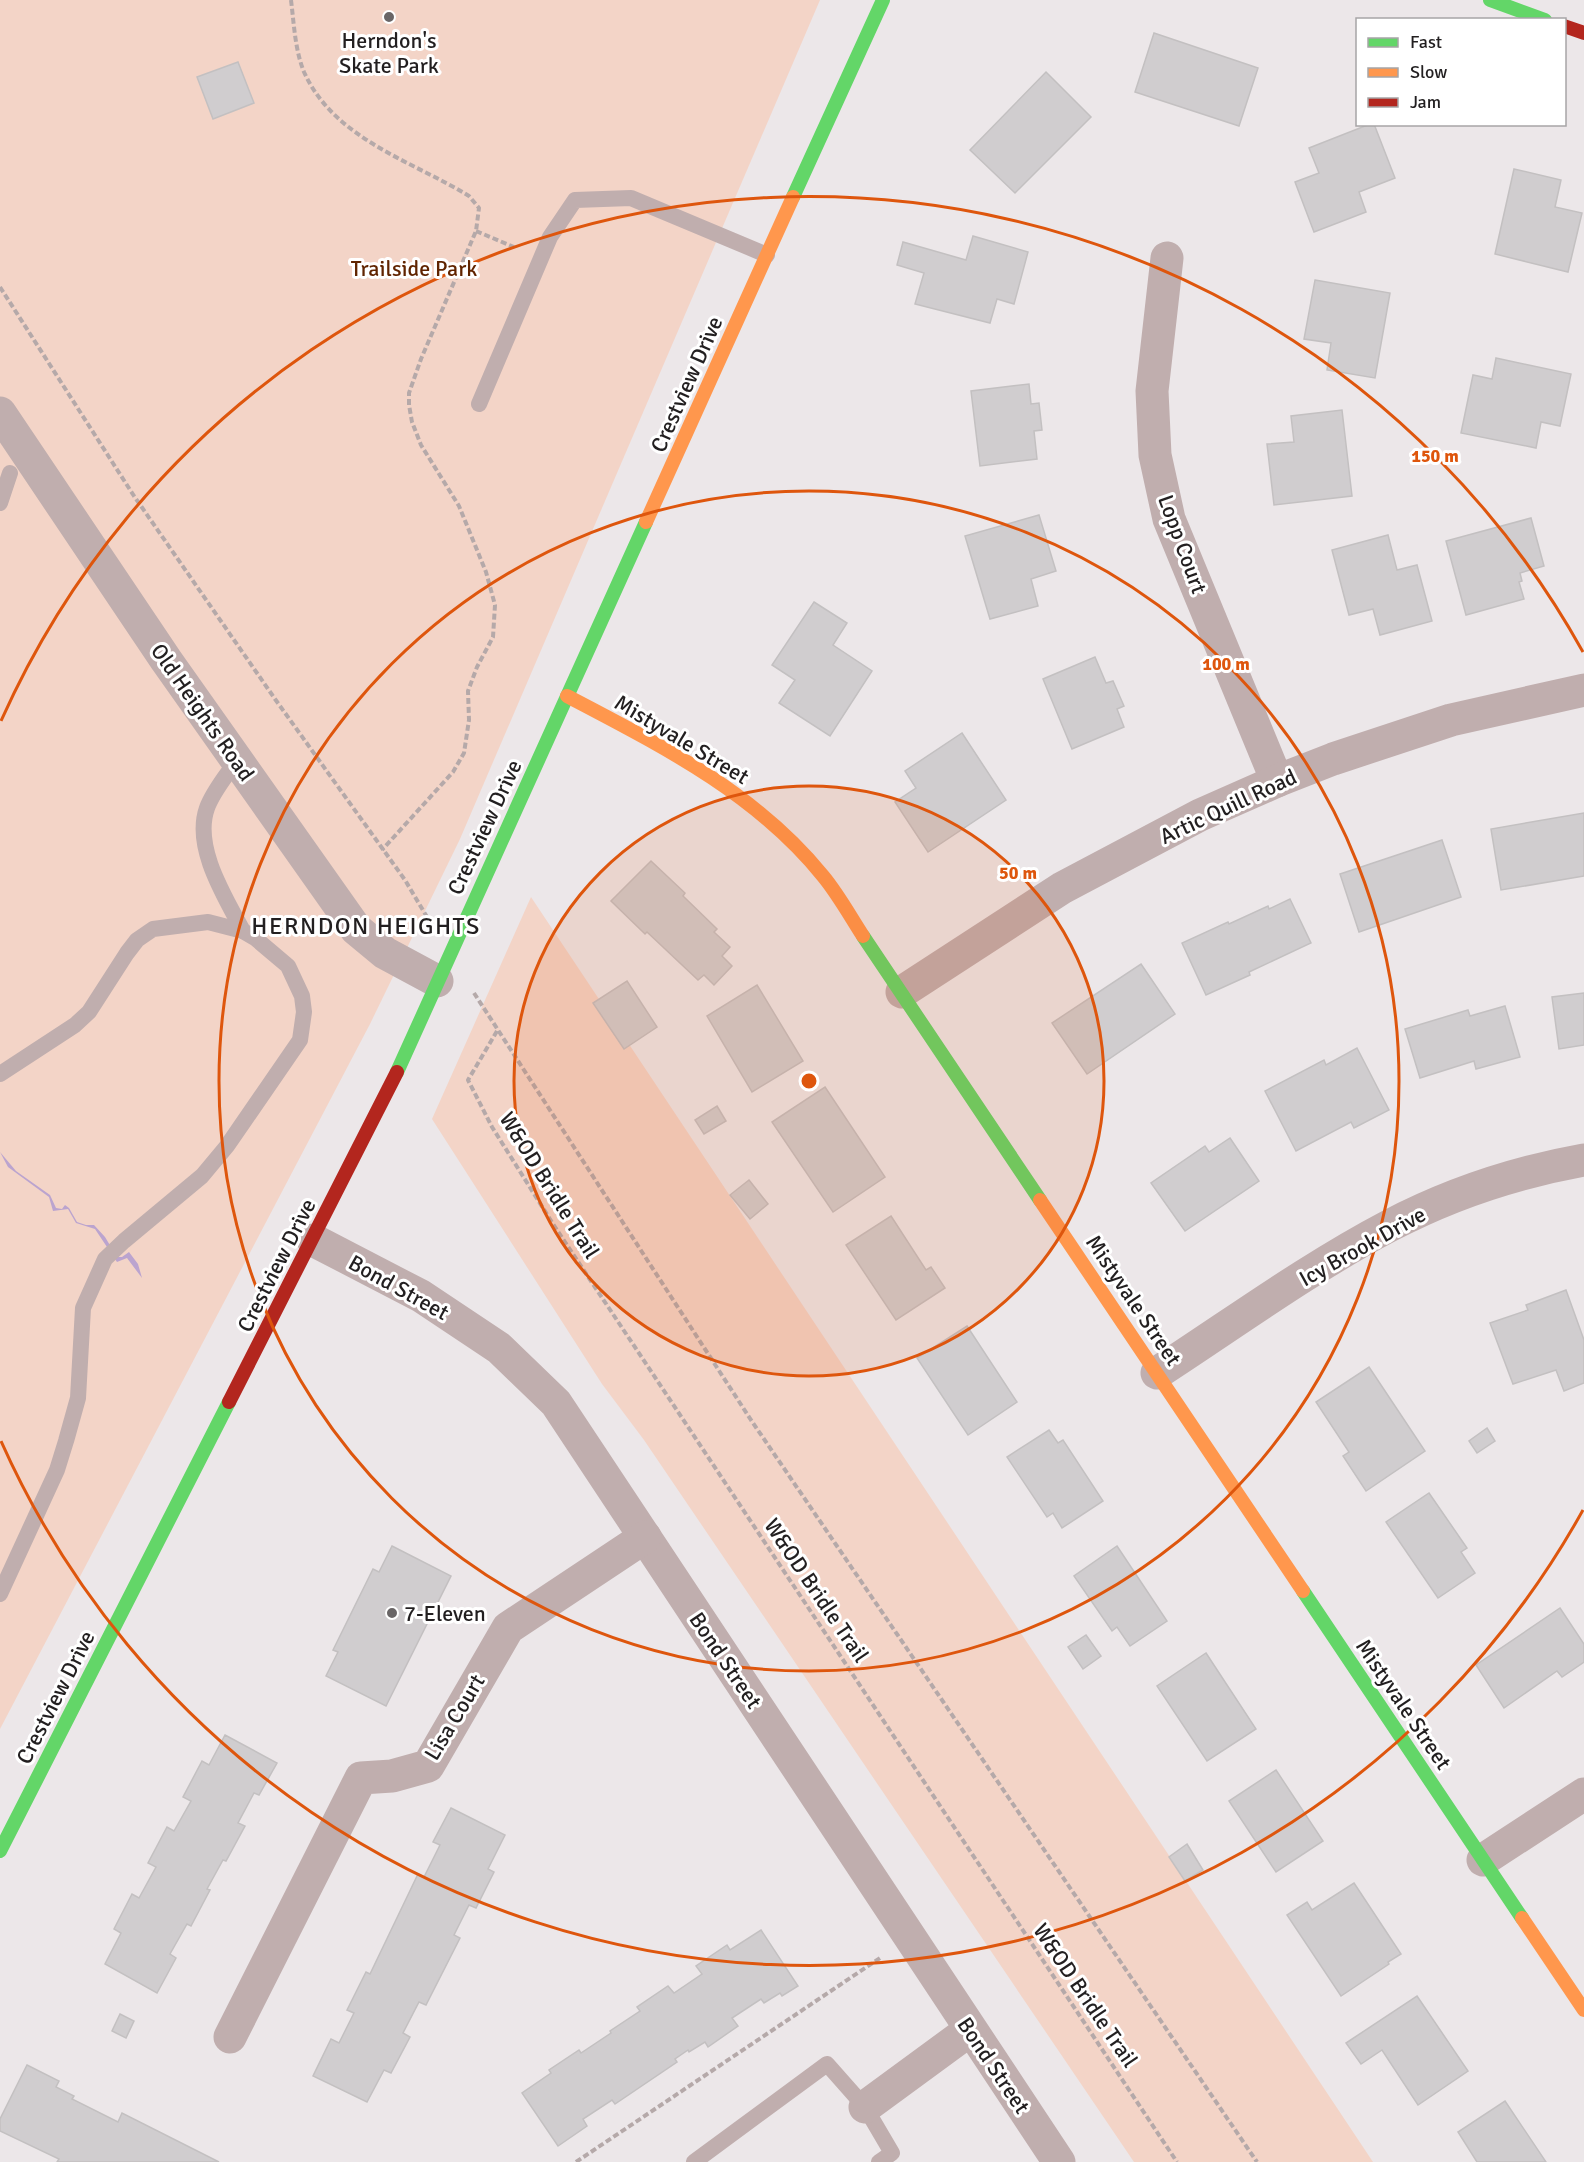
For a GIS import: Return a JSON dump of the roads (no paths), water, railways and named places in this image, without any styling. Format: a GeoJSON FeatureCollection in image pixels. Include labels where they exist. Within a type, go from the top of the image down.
{"type":"FeatureCollection","features":[{"type":"Feature","properties":{"kind":"main road","name":"Crestview Drive"},"geometry":{"type":"LineString","coordinates":[[0,1851],[387,1094],[883,0]]}},
{"type":"Feature","properties":{"kind":"main road"},"geometry":{"type":"LineString","coordinates":[[1490,0],[1540,18]]}},
{"type":"Feature","properties":{"kind":"main road"},"geometry":{"type":"LineString","coordinates":[[1566,28],[1584,33]]}},
{"type":"Feature","properties":{"kind":"main road","name":"Mistyvale Street"},"geometry":{"type":"LineString","coordinates":[[567,696],[675,754],[726,786],[777,826],[823,876],[1584,2010]]}},
{"type":"Feature","properties":{"kind":"street","name":"Lopp Court"},"geometry":{"type":"LineString","coordinates":[[1167,258],[1152,391],[1155,455],[1169,519],[1277,781]]}},
{"type":"Feature","properties":{"kind":"street","name":"Old Heights Road"},"geometry":{"type":"LineString","coordinates":[[0,413],[166,660],[356,929],[385,953],[443,967]]}},
{"type":"Feature","properties":{"kind":"street","name":"Artic Quill Road"},"geometry":{"type":"LineString","coordinates":[[902,992],[1062,888],[1200,815],[1333,759],[1451,720],[1584,690]]}},
{"type":"Feature","properties":{"kind":"street","name":"Icy Brook Drive"},"geometry":{"type":"LineString","coordinates":[[1157,1373],[1347,1249],[1392,1224],[1468,1191],[1545,1167],[1584,1160]]}},
{"type":"Feature","properties":{"kind":"street","name":"Bond Street"},"geometry":{"type":"LineString","coordinates":[[313,1240],[421,1296],[499,1348],[556,1403],[1059,2162]]}},
{"type":"Feature","properties":{"kind":"street","name":"Lisa Court"},"geometry":{"type":"LineString","coordinates":[[230,2037],[361,1778],[392,1776],[428,1766],[508,1628],[645,1537]]}},
{"type":"Feature","properties":{"kind":"street"},"geometry":{"type":"LineString","coordinates":[[1483,1860],[1584,1794]]}},
{"type":"Feature","properties":{"kind":"street"},"geometry":{"type":"LineString","coordinates":[[865,2107],[970,2030]]}},
{"type":"Feature","properties":{"kind":"lane"},"geometry":{"type":"LineString","coordinates":[[479,404],[550,237],[575,200],[631,198],[767,255]]}},
{"type":"Feature","properties":{"kind":"lane"},"geometry":{"type":"LineString","coordinates":[[0,503],[10,473]]}},
{"type":"Feature","properties":{"kind":"lane"},"geometry":{"type":"LineString","coordinates":[[237,760],[208,805],[203,821],[206,852],[243,931]]}},
{"type":"Feature","properties":{"kind":"lane"},"geometry":{"type":"LineString","coordinates":[[0,1074],[75,1025],[89,1012],[127,953],[138,940],[153,929],[208,922],[243,931],[271,950],[288,966],[302,996],[304,1012],[300,1040],[227,1146],[202,1176],[124,1240],[105,1259],[83,1308],[78,1398],[63,1451],[39,1510],[0,1594]]}},
{"type":"Feature","properties":{"kind":"lane"},"geometry":{"type":"LineString","coordinates":[[694,2162],[827,2064],[865,2107],[892,2153],[879,2162]]}},
{"type":"Feature","properties":{"kind":"place","name":"Herndon's Skate Park"},"geometry":{"type":"Point","coordinates":[389,17]}},
{"type":"Feature","properties":{"kind":"place","name":"7-Eleven"},"geometry":{"type":"Point","coordinates":[392,1613]}},
{"type":"Feature","properties":{"kind":"district","name":"HERNDON HEIGHTS"},"geometry":{"type":"Point","coordinates":[366,926]}},
{"type":"Feature","properties":{"kind":"park label","name":"Trailside Park"},"geometry":{"type":"Point","coordinates":[414,268]}}]}
